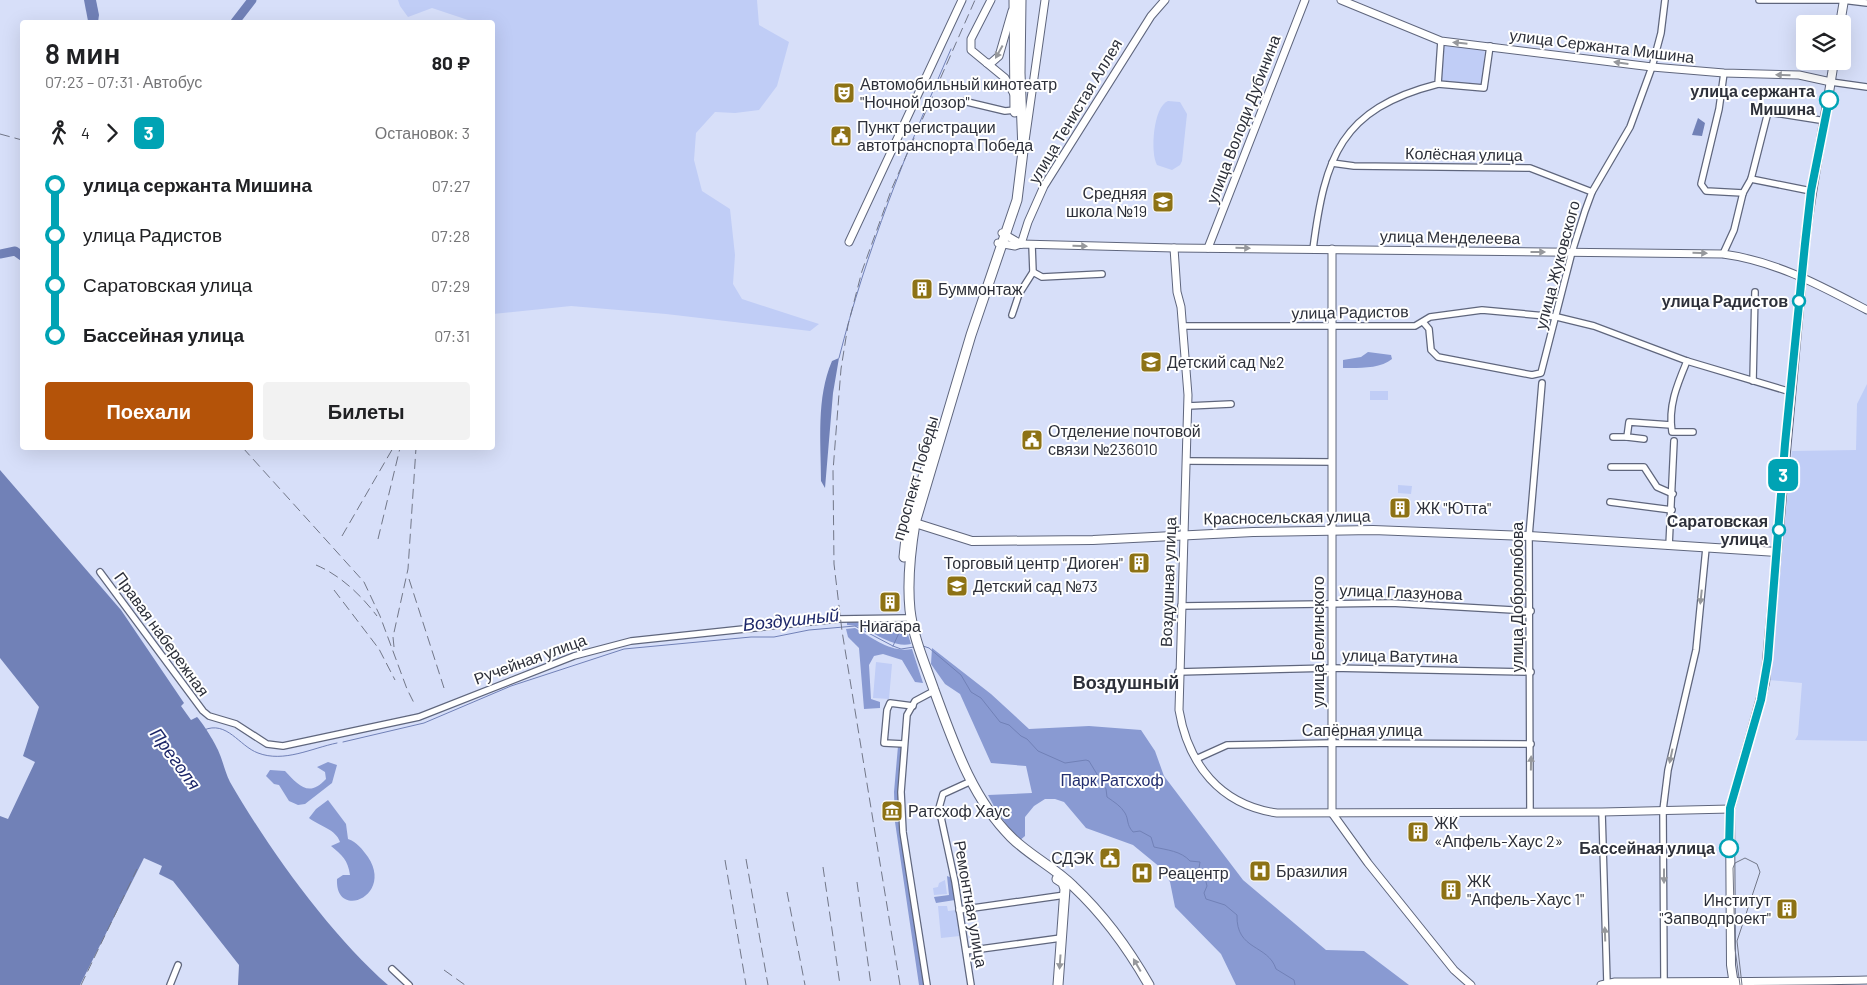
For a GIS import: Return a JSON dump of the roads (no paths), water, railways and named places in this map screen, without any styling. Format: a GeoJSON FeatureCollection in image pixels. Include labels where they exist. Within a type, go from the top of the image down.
{"type":"FeatureCollection","features":[{"type":"Feature","properties":{"kind":"main road"},"geometry":{"type":"LineString","coordinates":[[1842,15],[1844,0]]}},
{"type":"Feature","properties":{"kind":"main road","name":"проспект Победы"},"geometry":{"type":"LineString","coordinates":[[1016,1],[1023,151],[1017,200],[965,336],[912,522],[904,558],[909,618],[916,647],[953,745],[992,814],[1010,836],[1079,892],[1113,928],[1149,985]]}},
{"type":"Feature","properties":{"kind":"main road","name":"проспект Победы"},"geometry":{"type":"LineString","coordinates":[[1002,239],[1013,196],[1017,169],[1014,97],[1016,1]]}},
{"type":"Feature","properties":{"kind":"main road"},"geometry":{"type":"LineString","coordinates":[[1734,983],[1731,965],[1730,808],[1761,700],[1768,659],[1801,276],[1811,191],[1826,121],[1833,70]]}},
{"type":"Feature","properties":{"kind":"main road","name":"Красносельская улица"},"geometry":{"type":"LineString","coordinates":[[912,522],[972,541],[1093,540],[1183,535],[1332,531],[1529,536],[1777,552]]}},
{"type":"Feature","properties":{"kind":"main road","name":"проспект Победы"},"geometry":{"type":"LineString","coordinates":[[932,692],[949,747],[967,783],[986,814],[1006,839],[1026,857],[1065,886],[1064,895]]}},
{"type":"Feature","properties":{"kind":"main road"},"geometry":{"type":"LineString","coordinates":[[1058,985],[1064,895],[1068,892],[1079,892]]}},
{"type":"Feature","properties":{"kind":"street"},"geometry":{"type":"LineString","coordinates":[[849,242],[962,0]]}},
{"type":"Feature","properties":{"kind":"street"},"geometry":{"type":"LineString","coordinates":[[991,0],[971,39],[970,45],[975,55],[1007,81],[1014,97]]}},
{"type":"Feature","properties":{"kind":"street"},"geometry":{"type":"LineString","coordinates":[[1023,151],[1035,80],[1045,0]]}},
{"type":"Feature","properties":{"kind":"street","name":"улица Тенистая Аллея"},"geometry":{"type":"LineString","coordinates":[[1021,244],[1044,186],[1151,16],[1165,0]]}},
{"type":"Feature","properties":{"kind":"street","name":"улица Володи Дубинина"},"geometry":{"type":"LineString","coordinates":[[1208,248],[1305,0]]}},
{"type":"Feature","properties":{"kind":"street","name":"улица Сержанта Мишина"},"geometry":{"type":"LineString","coordinates":[[1341,0],[1441,41],[1652,68],[1724,73],[1799,75],[1867,87]]}},
{"type":"Feature","properties":{"kind":"street","name":"улица Жуковского"},"geometry":{"type":"LineString","coordinates":[[1423,322],[1429,329],[1431,350],[1438,357],[1532,375],[1541,373],[1557,317],[1572,252],[1592,192],[1630,127],[1652,68],[1661,34],[1666,0]]}},
{"type":"Feature","properties":{"kind":"street"},"geometry":{"type":"LineString","coordinates":[[1759,0],[1844,0],[1867,3]]}},
{"type":"Feature","properties":{"kind":"street"},"geometry":{"type":"LineString","coordinates":[[987,63],[991,63],[999,56],[1016,1]]}},
{"type":"Feature","properties":{"kind":"street"},"geometry":{"type":"LineString","coordinates":[[1438,84],[1441,41]]}},
{"type":"Feature","properties":{"kind":"street"},"geometry":{"type":"LineString","coordinates":[[1313,249],[1324,182],[1338,148],[1354,127],[1369,114],[1411,91],[1438,84],[1484,88],[1490,46]]}},
{"type":"Feature","properties":{"kind":"street"},"geometry":{"type":"LineString","coordinates":[[1020,73],[1026,82],[1035,80]]}},
{"type":"Feature","properties":{"kind":"street"},"geometry":{"type":"LineString","coordinates":[[1724,73],[1719,109],[1701,184],[1706,191],[1743,193]]}},
{"type":"Feature","properties":{"kind":"street"},"geometry":{"type":"LineString","coordinates":[[963,101],[1005,111],[1015,110]]}},
{"type":"Feature","properties":{"kind":"street"},"geometry":{"type":"LineString","coordinates":[[1723,254],[1734,230],[1743,193],[1751,179],[1768,112],[1826,121]]}},
{"type":"Feature","properties":{"kind":"street","name":"Колёсная улица"},"geometry":{"type":"LineString","coordinates":[[1332,163],[1354,166],[1530,168],[1592,192]]}},
{"type":"Feature","properties":{"kind":"street"},"geometry":{"type":"LineString","coordinates":[[1751,179],[1811,191]]}},
{"type":"Feature","properties":{"kind":"street","name":"улица Менделеева"},"geometry":{"type":"LineString","coordinates":[[1002,239],[1015,246],[1021,244],[1174,248],[1723,254],[1748,258],[1801,276],[1867,310]]}},
{"type":"Feature","properties":{"kind":"street"},"geometry":{"type":"LineString","coordinates":[[1012,315],[1019,294],[1034,272],[1032,245]]}},
{"type":"Feature","properties":{"kind":"street","name":"Воздушная улица"},"geometry":{"type":"LineString","coordinates":[[1174,248],[1177,292],[1183,326],[1188,406],[1178,710],[1182,730],[1196,759],[1213,784],[1246,806],[1276,813],[1602,812],[1730,808]]}},
{"type":"Feature","properties":{"kind":"street","name":"улица Белинского"},"geometry":{"type":"LineString","coordinates":[[1332,249],[1330,326],[1332,813]]}},
{"type":"Feature","properties":{"kind":"street"},"geometry":{"type":"LineString","coordinates":[[1034,272],[1042,276],[1102,274]]}},
{"type":"Feature","properties":{"kind":"street"},"geometry":{"type":"LineString","coordinates":[[1753,381],[1755,292]]}},
{"type":"Feature","properties":{"kind":"street","name":"улица Радистов"},"geometry":{"type":"LineString","coordinates":[[1183,326],[1415,326],[1430,317],[1482,310],[1557,317],[1594,326],[1687,361],[1790,392]]}},
{"type":"Feature","properties":{"kind":"street"},"geometry":{"type":"LineString","coordinates":[[1687,361],[1672,398],[1671,425],[1672,432],[1693,432]]}},
{"type":"Feature","properties":{"kind":"street","name":"улица Добролюбова"},"geometry":{"type":"LineString","coordinates":[[1530,812],[1531,611],[1529,536],[1542,383]]}},
{"type":"Feature","properties":{"kind":"street"},"geometry":{"type":"LineString","coordinates":[[1188,406],[1231,404]]}},
{"type":"Feature","properties":{"kind":"street"},"geometry":{"type":"LineString","coordinates":[[1627,437],[1629,422],[1671,425]]}},
{"type":"Feature","properties":{"kind":"street"},"geometry":{"type":"LineString","coordinates":[[1613,437],[1644,439]]}},
{"type":"Feature","properties":{"kind":"street"},"geometry":{"type":"LineString","coordinates":[[1669,546],[1673,494],[1674,441]]}},
{"type":"Feature","properties":{"kind":"street"},"geometry":{"type":"LineString","coordinates":[[1187,461],[1332,462]]}},
{"type":"Feature","properties":{"kind":"street"},"geometry":{"type":"LineString","coordinates":[[1611,467],[1644,467],[1657,487],[1673,494]]}},
{"type":"Feature","properties":{"kind":"street"},"geometry":{"type":"LineString","coordinates":[[1610,502],[1672,510]]}},
{"type":"Feature","properties":{"kind":"street"},"geometry":{"type":"LineString","coordinates":[[1664,981],[1663,810],[1670,763],[1696,650],[1706,548]]}},
{"type":"Feature","properties":{"kind":"street","name":"Правая набережная"},"geometry":{"type":"LineString","coordinates":[[100,572],[203,712]]}},
{"type":"Feature","properties":{"kind":"street","name":"улица Глазунова"},"geometry":{"type":"LineString","coordinates":[[1181,606],[1332,603],[1401,604],[1531,611]]}},
{"type":"Feature","properties":{"kind":"street","name":"Ручейная улица"},"geometry":{"type":"LineString","coordinates":[[203,712],[209,716],[236,724],[267,744],[283,746],[419,717],[574,656],[631,641],[838,619],[909,618]]}},
{"type":"Feature","properties":{"kind":"street","name":"улица Ватутина"},"geometry":{"type":"LineString","coordinates":[[1178,672],[1332,668],[1531,672]]}},
{"type":"Feature","properties":{"kind":"street"},"geometry":{"type":"LineString","coordinates":[[927,985],[903,832],[901,792],[907,715],[916,701],[932,692]]}},
{"type":"Feature","properties":{"kind":"street"},"geometry":{"type":"LineString","coordinates":[[904,744],[884,743],[886,710],[890,704],[913,706]]}},
{"type":"Feature","properties":{"kind":"street","name":"Сапёрная улица"},"geometry":{"type":"LineString","coordinates":[[1196,759],[1227,745],[1332,743],[1531,744]]}},
{"type":"Feature","properties":{"kind":"street","name":"Ремонтная улица"},"geometry":{"type":"LineString","coordinates":[[967,783],[943,794],[939,808],[959,910],[971,985]]}},
{"type":"Feature","properties":{"kind":"street"},"geometry":{"type":"LineString","coordinates":[[1602,812],[1604,984],[1664,981],[1753,983],[1867,980]]}},
{"type":"Feature","properties":{"kind":"street"},"geometry":{"type":"LineString","coordinates":[[1332,813],[1368,863],[1454,970],[1471,985]]}},
{"type":"Feature","properties":{"kind":"street"},"geometry":{"type":"LineString","coordinates":[[959,910],[1064,895]]}},
{"type":"Feature","properties":{"kind":"street"},"geometry":{"type":"LineString","coordinates":[[966,951],[1061,938]]}},
{"type":"Feature","properties":{"kind":"street"},"geometry":{"type":"LineString","coordinates":[[170,985],[178,965]]}},
{"type":"Feature","properties":{"kind":"street"},"geometry":{"type":"LineString","coordinates":[[392,969],[409,985]]}},
{"type":"Feature","properties":{"kind":"water"},"geometry":{"type":"Polygon","coordinates":[[[84,0],[96,0],[98,20],[88,20],[84,0]]]}},
{"type":"Feature","properties":{"kind":"water"},"geometry":{"type":"Polygon","coordinates":[[[1698,118],[1705,123],[1702,136],[1692,135],[1698,118]]]}},
{"type":"Feature","properties":{"kind":"water"},"geometry":{"type":"Polygon","coordinates":[[[839,358],[833,393],[825,488],[821,481],[821,405],[832,361],[839,358]]]}},
{"type":"Feature","properties":{"kind":"water","name":"Преголя"},"geometry":{"type":"Polygon","coordinates":[[[0,470],[121,610],[184,703],[181,706],[191,720],[197,717],[208,732],[218,750],[230,782],[245,808],[282,862],[323,917],[366,965],[388,985],[238,985],[239,965],[173,881],[159,874],[162,866],[144,858],[80,985],[0,985],[0,816],[8,819],[35,762],[23,756],[39,707],[0,658],[0,470]]]}},
{"type":"Feature","properties":{"kind":"waterway"},"geometry":{"type":"LineString","coordinates":[[237,20],[252,0]]}},
{"type":"Feature","properties":{"kind":"waterway"},"geometry":{"type":"LineString","coordinates":[[839,358],[862,279],[889,201],[951,49]]}},
{"type":"Feature","properties":{"kind":"waterway"},"geometry":{"type":"LineString","coordinates":[[0,254],[15,251],[20,255]]}},
{"type":"Feature","properties":{"kind":"waterway","name":"Воздушный"},"geometry":{"type":"LineString","coordinates":[[343,742],[424,723],[511,686],[624,649],[751,637],[774,637],[809,630],[855,626],[901,649],[914,647]]}},
{"type":"Feature","properties":{"kind":"waterway"},"geometry":{"type":"LineString","coordinates":[[893,646],[899,633]]}},
{"type":"Feature","properties":{"kind":"waterway","name":"Воздушный"},"geometry":{"type":"LineString","coordinates":[[923,646],[929,648],[961,675],[971,692],[981,698],[1000,722],[1009,725],[1027,739],[1038,751],[1065,763],[1089,761],[1106,789],[1107,797],[1117,804],[1126,815],[1129,827],[1133,832],[1140,831],[1151,837],[1154,847],[1178,853],[1190,861],[1200,862],[1199,868],[1190,872],[1188,876],[1191,880],[1205,878],[1207,886],[1204,893],[1206,899],[1225,905],[1237,915],[1238,927],[1242,935],[1266,955],[1276,969],[1294,980],[1295,985]]}},
{"type":"Feature","properties":{"kind":"waterway","name":"Воздушный"},"geometry":{"type":"LineString","coordinates":[[204,730],[219,728],[232,735],[251,750],[268,756],[288,756],[337,743]]}},
{"type":"Feature","properties":{"kind":"tram line"},"geometry":{"type":"LineString","coordinates":[[1740,985],[1735,949],[1733,868],[1735,863],[1745,858],[1757,864],[1760,872],[1737,941],[1742,985]]}},
{"type":"Feature","properties":{"kind":"railway"},"geometry":{"type":"LineString","coordinates":[[900,985],[842,631],[834,564],[833,471],[841,369],[848,325],[862,271],[892,188],[975,0]]}},
{"type":"Feature","properties":{"kind":"railway"},"geometry":{"type":"LineString","coordinates":[[0,134],[20,139]]}},
{"type":"Feature","properties":{"kind":"railway"},"geometry":{"type":"LineString","coordinates":[[245,450],[364,582],[380,616],[407,689],[415,705]]}},
{"type":"Feature","properties":{"kind":"railway"},"geometry":{"type":"LineString","coordinates":[[342,536],[392,450]]}},
{"type":"Feature","properties":{"kind":"railway"},"geometry":{"type":"LineString","coordinates":[[378,539],[400,450]]}},
{"type":"Feature","properties":{"kind":"railway"},"geometry":{"type":"LineString","coordinates":[[394,647],[393,637],[408,569],[416,450]]}},
{"type":"Feature","properties":{"kind":"railway"},"geometry":{"type":"LineString","coordinates":[[316,565],[350,586],[377,616]]}},
{"type":"Feature","properties":{"kind":"railway"},"geometry":{"type":"LineString","coordinates":[[409,579],[444,688]]}},
{"type":"Feature","properties":{"kind":"railway"},"geometry":{"type":"LineString","coordinates":[[334,590],[379,649],[395,680]]}},
{"type":"Feature","properties":{"kind":"railway"},"geometry":{"type":"LineString","coordinates":[[746,859],[768,985]]}},
{"type":"Feature","properties":{"kind":"railway"},"geometry":{"type":"LineString","coordinates":[[725,860],[746,985]]}},
{"type":"Feature","properties":{"kind":"railway"},"geometry":{"type":"LineString","coordinates":[[823,867],[840,985]]}},
{"type":"Feature","properties":{"kind":"railway"},"geometry":{"type":"LineString","coordinates":[[81,985],[137,869]]}},
{"type":"Feature","properties":{"kind":"railway"},"geometry":{"type":"LineString","coordinates":[[857,882],[871,985]]}},
{"type":"Feature","properties":{"kind":"railway"},"geometry":{"type":"LineString","coordinates":[[787,892],[805,985]]}},
{"type":"Feature","properties":{"kind":"railway"},"geometry":{"type":"LineString","coordinates":[[444,970],[465,985]]}},
{"type":"Feature","properties":{"kind":"place","name":"Автомобильный кинотеатр \"Ночной дозор\""},"geometry":{"type":"Point","coordinates":[844,93]}},
{"type":"Feature","properties":{"kind":"place","name":"улица cержанта Мишина"},"geometry":{"type":"Point","coordinates":[1829,100]}},
{"type":"Feature","properties":{"kind":"place","name":"Пункт регистрации автотранспорта Победа"},"geometry":{"type":"Point","coordinates":[841,136]}},
{"type":"Feature","properties":{"kind":"place","name":"Средняя школа №19"},"geometry":{"type":"Point","coordinates":[1163,202]}},
{"type":"Feature","properties":{"kind":"place","name":"Буммонтаж"},"geometry":{"type":"Point","coordinates":[922,289]}},
{"type":"Feature","properties":{"kind":"place","name":"улица Радистов"},"geometry":{"type":"Point","coordinates":[1799,301]}},
{"type":"Feature","properties":{"kind":"place","name":"Детский сад №2"},"geometry":{"type":"Point","coordinates":[1151,362]}},
{"type":"Feature","properties":{"kind":"place","name":"Отделение почтовой связи №236010"},"geometry":{"type":"Point","coordinates":[1032,440]}},
{"type":"Feature","properties":{"kind":"place","name":"ЖК \"Ютта\""},"geometry":{"type":"Point","coordinates":[1400,508]}},
{"type":"Feature","properties":{"kind":"place","name":"Саратовская улица"},"geometry":{"type":"Point","coordinates":[1779,530]}},
{"type":"Feature","properties":{"kind":"place","name":"Торговый центр \"Диоген\""},"geometry":{"type":"Point","coordinates":[1139,563]}},
{"type":"Feature","properties":{"kind":"place","name":"Детский сад №73"},"geometry":{"type":"Point","coordinates":[957,586]}},
{"type":"Feature","properties":{"kind":"place","name":"Ниагара"},"geometry":{"type":"Point","coordinates":[890,602]}},
{"type":"Feature","properties":{"kind":"place","name":"Ратсхоф Хаус"},"geometry":{"type":"Point","coordinates":[892,811]}},
{"type":"Feature","properties":{"kind":"place","name":"ЖК «Апфель-Хаус 2»"},"geometry":{"type":"Point","coordinates":[1418,832]}},
{"type":"Feature","properties":{"kind":"place","name":"Бассейная улица"},"geometry":{"type":"Point","coordinates":[1729,848]}},
{"type":"Feature","properties":{"kind":"place","name":"СДЭК"},"geometry":{"type":"Point","coordinates":[1110,858]}},
{"type":"Feature","properties":{"kind":"place","name":"Бразилия"},"geometry":{"type":"Point","coordinates":[1260,871]}},
{"type":"Feature","properties":{"kind":"place","name":"Реацентр"},"geometry":{"type":"Point","coordinates":[1142,873]}},
{"type":"Feature","properties":{"kind":"place","name":"ЖК \"Апфель-Хаус 1\""},"geometry":{"type":"Point","coordinates":[1451,890]}},
{"type":"Feature","properties":{"kind":"place","name":"Институт \"Запводпроект\""},"geometry":{"type":"Point","coordinates":[1787,909]}},
{"type":"Feature","properties":{"kind":"district","name":"Воздушный"},"geometry":{"type":"Point","coordinates":[1126,683]}},
{"type":"Feature","properties":{"kind":"park label","name":"Парк Ратсхоф"},"geometry":{"type":"Point","coordinates":[1112,780]}}]}
